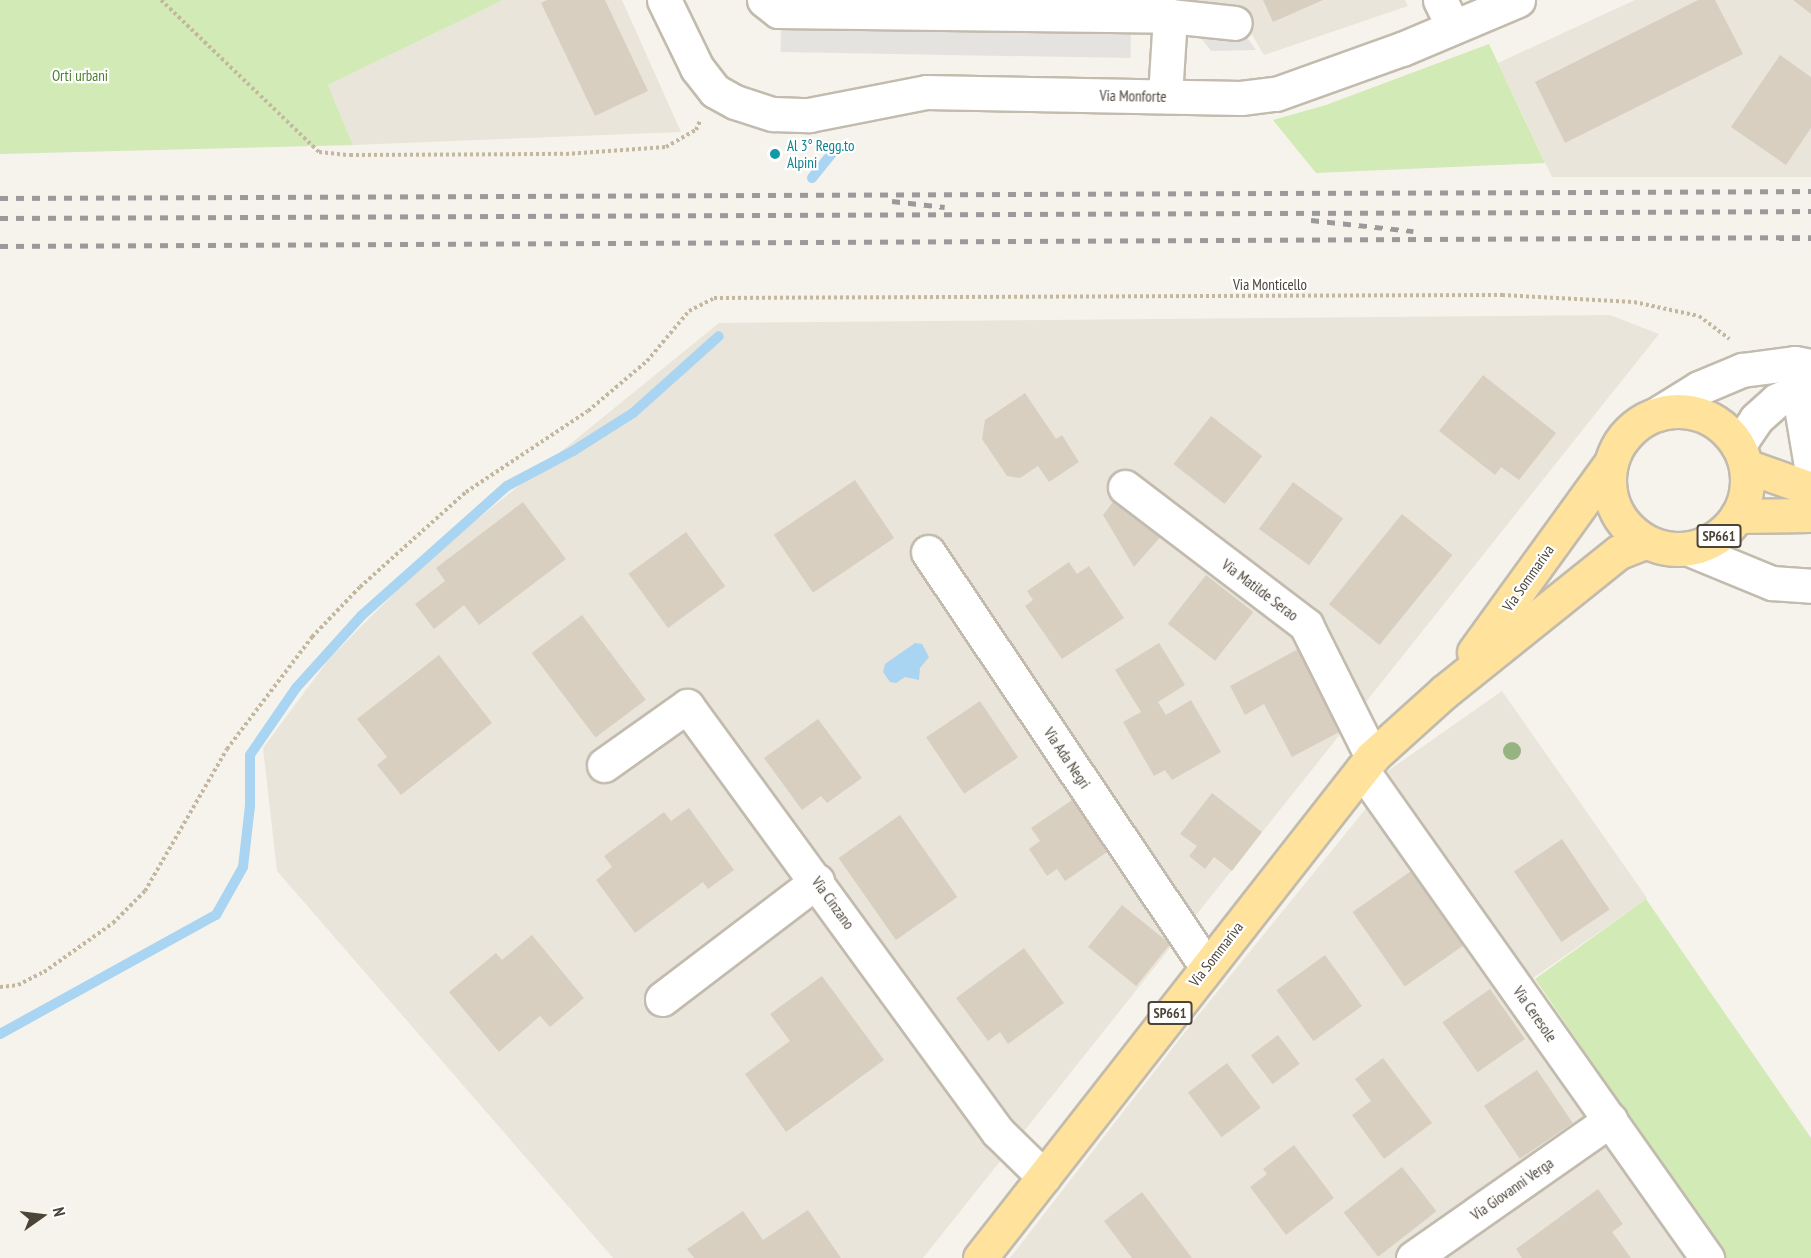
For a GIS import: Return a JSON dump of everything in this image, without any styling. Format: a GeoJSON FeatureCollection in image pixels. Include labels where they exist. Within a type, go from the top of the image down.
{"type":"FeatureCollection","features":[{"type":"Feature","properties":{"kind":"main road","name":"Via Sommariva"},"geometry":{"type":"LineString","coordinates":[[1444,692],[1611,463],[1628,433],[1657,414],[1680,411],[1704,415],[1724,428],[1742,456],[1746,492],[1737,516],[1725,532],[1689,549],[1666,549],[1645,542],[1627,527],[1614,508],[1608,486],[1611,463]]}},
{"type":"Feature","properties":{"kind":"main road","name":"Via Sommariva"},"geometry":{"type":"LineString","coordinates":[[1742,456],[1811,489]]}},
{"type":"Feature","properties":{"kind":"main road","name":"SP661"},"geometry":{"type":"LineString","coordinates":[[1737,516],[1811,515]]}},
{"type":"Feature","properties":{"kind":"main road","name":"Via Sommariva"},"geometry":{"type":"LineString","coordinates":[[980,1258],[1206,965],[1367,764],[1444,692],[1619,552],[1645,542]]}},
{"type":"Feature","properties":{"kind":"street"},"geometry":{"type":"LineString","coordinates":[[664,0],[697,68],[725,97]]}},
{"type":"Feature","properties":{"kind":"street"},"geometry":{"type":"LineString","coordinates":[[764,0],[778,11],[1170,16],[1235,23]]}},
{"type":"Feature","properties":{"kind":"street","name":"Via Monforte"},"geometry":{"type":"LineString","coordinates":[[725,97],[773,114],[809,116],[926,92],[1241,98],[1276,94],[1447,13],[1518,0]]}},
{"type":"Feature","properties":{"kind":"street"},"geometry":{"type":"LineString","coordinates":[[1165,96],[1170,16]]}},
{"type":"Feature","properties":{"kind":"street"},"geometry":{"type":"LineString","coordinates":[[1657,414],[1699,388],[1742,370],[1796,363],[1807,380],[1811,466]]}},
{"type":"Feature","properties":{"kind":"street"},"geometry":{"type":"LineString","coordinates":[[1742,456],[1756,419],[1777,400],[1807,380]]}},
{"type":"Feature","properties":{"kind":"street","name":"Via Matilde Serao"},"geometry":{"type":"LineString","coordinates":[[1125,487],[1306,624],[1367,764]]}},
{"type":"Feature","properties":{"kind":"street"},"geometry":{"type":"LineString","coordinates":[[1689,549],[1772,583],[1811,586]]}},
{"type":"Feature","properties":{"kind":"street","name":"Via Ada Negri"},"geometry":{"type":"LineString","coordinates":[[928,552],[1206,965]]}},
{"type":"Feature","properties":{"kind":"street","name":"Via Cinzano"},"geometry":{"type":"LineString","coordinates":[[604,765],[687,706],[817,881],[998,1132],[1044,1177]]}},
{"type":"Feature","properties":{"kind":"street","name":"Via Ceresole"},"geometry":{"type":"LineString","coordinates":[[1367,764],[1707,1258]]}},
{"type":"Feature","properties":{"kind":"street"},"geometry":{"type":"LineString","coordinates":[[662,999],[817,881]]}},
{"type":"Feature","properties":{"kind":"street","name":"Via Giovanni Verga"},"geometry":{"type":"LineString","coordinates":[[1413,1258],[1610,1120]]}},
{"type":"Feature","properties":{"kind":"path"},"geometry":{"type":"LineString","coordinates":[[161,0],[319,152],[350,155],[566,154],[666,147],[696,130],[725,97]]}},
{"type":"Feature","properties":{"kind":"path","name":"Via Monticello"},"geometry":{"type":"LineString","coordinates":[[0,987],[18,985],[44,972],[113,923],[145,891],[227,749],[268,692],[312,637],[422,530],[466,492],[588,411],[647,361],[688,311],[714,298],[767,300],[1502,295],[1634,302],[1699,316],[1728,337],[1742,370]]}},
{"type":"Feature","properties":{"kind":"shaded area"},"geometry":{"type":"Polygon","coordinates":[[[503,0],[622,0],[681,132],[353,145],[328,85],[503,0]]]}},
{"type":"Feature","properties":{"kind":"shaded area"},"geometry":{"type":"Polygon","coordinates":[[[1088,0],[1405,0],[1408,6],[1264,55],[1236,7],[1088,0]]]}},
{"type":"Feature","properties":{"kind":"shaded area"},"geometry":{"type":"Polygon","coordinates":[[[1635,0],[1811,0],[1811,177],[1552,177],[1498,63],[1635,0]]]}},
{"type":"Feature","properties":{"kind":"shaded area"},"geometry":{"type":"Polygon","coordinates":[[[781,26],[1131,32],[1130,58],[781,52],[781,26]]]}},
{"type":"Feature","properties":{"kind":"shaded area"},"geometry":{"type":"Polygon","coordinates":[[[1243,32],[1256,50],[1211,51],[1197,33],[1243,32]]]}},
{"type":"Feature","properties":{"kind":"shaded area"},"geometry":{"type":"Polygon","coordinates":[[[1610,315],[1659,334],[923,1258],[613,1258],[277,871],[263,748],[329,659],[426,561],[719,323],[1610,315]]]}},
{"type":"Feature","properties":{"kind":"shaded area"},"geometry":{"type":"Polygon","coordinates":[[[1502,691],[1647,898],[1531,980],[1386,772],[1502,691]]]}},
{"type":"Feature","properties":{"kind":"shaded area"},"geometry":{"type":"Polygon","coordinates":[[[1372,801],[1686,1258],[1010,1258],[1192,1023],[1372,801]]]}},
{"type":"Feature","properties":{"kind":"green space","name":"Orti urbani"},"geometry":{"type":"Polygon","coordinates":[[[0,0],[503,0],[328,85],[353,145],[0,154],[0,0]]]}},
{"type":"Feature","properties":{"kind":"green space"},"geometry":{"type":"Polygon","coordinates":[[[1489,44],[1545,163],[1316,173],[1273,120],[1326,105],[1489,44]]]}},
{"type":"Feature","properties":{"kind":"green space"},"geometry":{"type":"Polygon","coordinates":[[[1646,899],[1811,1138],[1811,1258],[1726,1258],[1535,979],[1646,899]]]}},
{"type":"Feature","properties":{"kind":"water"},"geometry":{"type":"Polygon","coordinates":[[[915,643],[922,644],[929,657],[920,668],[919,680],[905,677],[896,683],[890,682],[883,672],[885,664],[915,643]]]}},
{"type":"Feature","properties":{"kind":"building"},"geometry":{"type":"Polygon","coordinates":[[[547,0],[605,0],[648,91],[595,116],[541,3],[547,0]]]}},
{"type":"Feature","properties":{"kind":"building"},"geometry":{"type":"Polygon","coordinates":[[[1263,0],[1323,0],[1273,22],[1263,0]]]}},
{"type":"Feature","properties":{"kind":"building"},"geometry":{"type":"Polygon","coordinates":[[[1698,0],[1715,0],[1743,54],[1565,143],[1535,82],[1698,0]]]}},
{"type":"Feature","properties":{"kind":"building"},"geometry":{"type":"Polygon","coordinates":[[[1793,0],[1811,0],[1811,14],[1793,0]]]}},
{"type":"Feature","properties":{"kind":"building"},"geometry":{"type":"Polygon","coordinates":[[[1780,55],[1811,77],[1811,128],[1786,165],[1731,127],[1780,55]]]}},
{"type":"Feature","properties":{"kind":"building"},"geometry":{"type":"Polygon","coordinates":[[[1483,375],[1556,433],[1519,480],[1501,467],[1495,475],[1439,431],[1483,375]]]}},
{"type":"Feature","properties":{"kind":"building"},"geometry":{"type":"Polygon","coordinates":[[[1025,393],[1056,439],[1062,435],[1079,462],[1049,482],[1038,466],[1020,478],[1007,476],[982,439],[985,420],[1025,393]]]}},
{"type":"Feature","properties":{"kind":"building"},"geometry":{"type":"Polygon","coordinates":[[[1211,416],[1262,456],[1225,504],[1173,464],[1211,416]]]}},
{"type":"Feature","properties":{"kind":"building"},"geometry":{"type":"Polygon","coordinates":[[[855,480],[894,538],[813,593],[774,535],[855,480]]]}},
{"type":"Feature","properties":{"kind":"building"},"geometry":{"type":"Polygon","coordinates":[[[1293,482],[1343,518],[1309,565],[1259,529],[1293,482]]]}},
{"type":"Feature","properties":{"kind":"building"},"geometry":{"type":"Polygon","coordinates":[[[1116,498],[1163,534],[1134,567],[1103,515],[1116,498]]]}},
{"type":"Feature","properties":{"kind":"building"},"geometry":{"type":"Polygon","coordinates":[[[523,502],[566,559],[479,625],[464,605],[434,629],[415,604],[445,581],[436,568],[523,502]]]}},
{"type":"Feature","properties":{"kind":"building"},"geometry":{"type":"Polygon","coordinates":[[[1402,514],[1453,555],[1380,645],[1329,604],[1402,514]]]}},
{"type":"Feature","properties":{"kind":"building"},"geometry":{"type":"Polygon","coordinates":[[[686,532],[725,586],[668,628],[629,574],[686,532]]]}},
{"type":"Feature","properties":{"kind":"building"},"geometry":{"type":"Polygon","coordinates":[[[1069,562],[1077,574],[1089,566],[1124,618],[1062,659],[1025,606],[1033,600],[1027,591],[1069,562]]]}},
{"type":"Feature","properties":{"kind":"building"},"geometry":{"type":"Polygon","coordinates":[[[1206,575],[1253,612],[1215,661],[1168,624],[1206,575]]]}},
{"type":"Feature","properties":{"kind":"building"},"geometry":{"type":"Polygon","coordinates":[[[582,615],[646,700],[595,738],[532,653],[582,615]]]}},
{"type":"Feature","properties":{"kind":"building"},"geometry":{"type":"Polygon","coordinates":[[[1159,643],[1185,685],[1158,702],[1166,715],[1191,700],[1221,752],[1172,780],[1165,770],[1154,776],[1123,722],[1141,712],[1115,670],[1159,643]]]}},
{"type":"Feature","properties":{"kind":"building"},"geometry":{"type":"Polygon","coordinates":[[[1300,648],[1343,730],[1292,757],[1264,704],[1245,715],[1230,686],[1300,648]]]}},
{"type":"Feature","properties":{"kind":"building"},"geometry":{"type":"Polygon","coordinates":[[[439,655],[492,723],[401,795],[377,765],[387,757],[357,719],[439,655]]]}},
{"type":"Feature","properties":{"kind":"building"},"geometry":{"type":"Polygon","coordinates":[[[980,701],[1018,757],[964,794],[926,737],[980,701]]]}},
{"type":"Feature","properties":{"kind":"building"},"geometry":{"type":"Polygon","coordinates":[[[818,719],[862,778],[827,803],[821,796],[802,810],[764,758],[818,719]]]}},
{"type":"Feature","properties":{"kind":"building"},"geometry":{"type":"Polygon","coordinates":[[[1212,793],[1262,832],[1232,871],[1214,857],[1205,869],[1189,856],[1197,846],[1180,834],[1212,793]]]}},
{"type":"Feature","properties":{"kind":"building"},"geometry":{"type":"Polygon","coordinates":[[[1078,796],[1113,848],[1065,881],[1057,869],[1047,876],[1029,849],[1040,841],[1031,828],[1078,796]]]}},
{"type":"Feature","properties":{"kind":"building"},"geometry":{"type":"Polygon","coordinates":[[[689,808],[734,870],[708,889],[703,882],[635,933],[596,880],[612,867],[604,856],[664,812],[671,821],[689,808]]]}},
{"type":"Feature","properties":{"kind":"building"},"geometry":{"type":"Polygon","coordinates":[[[900,815],[957,897],[896,940],[839,858],[900,815]]]}},
{"type":"Feature","properties":{"kind":"building"},"geometry":{"type":"Polygon","coordinates":[[[1562,839],[1610,909],[1561,942],[1514,871],[1562,839]]]}},
{"type":"Feature","properties":{"kind":"building"},"geometry":{"type":"Polygon","coordinates":[[[1414,869],[1466,944],[1405,987],[1353,912],[1414,869]]]}},
{"type":"Feature","properties":{"kind":"building"},"geometry":{"type":"Polygon","coordinates":[[[1122,905],[1170,944],[1136,986],[1088,947],[1122,905]]]}},
{"type":"Feature","properties":{"kind":"building"},"geometry":{"type":"Polygon","coordinates":[[[532,935],[584,998],[550,1027],[540,1016],[499,1052],[449,992],[496,953],[502,960],[532,935]]]}},
{"type":"Feature","properties":{"kind":"building"},"geometry":{"type":"Polygon","coordinates":[[[1024,948],[1064,1003],[1008,1044],[1000,1032],[988,1041],[956,998],[1024,948]]]}},
{"type":"Feature","properties":{"kind":"building"},"geometry":{"type":"Polygon","coordinates":[[[1325,955],[1362,1006],[1313,1041],[1276,990],[1325,955]]]}},
{"type":"Feature","properties":{"kind":"building"},"geometry":{"type":"Polygon","coordinates":[[[822,976],[884,1060],[786,1132],[745,1074],[790,1041],[770,1014],[822,976]]]}},
{"type":"Feature","properties":{"kind":"building"},"geometry":{"type":"Polygon","coordinates":[[[1490,989],[1525,1039],[1477,1072],[1442,1022],[1490,989]]]}},
{"type":"Feature","properties":{"kind":"building"},"geometry":{"type":"Polygon","coordinates":[[[1278,1035],[1300,1064],[1273,1084],[1251,1055],[1278,1035]]]}},
{"type":"Feature","properties":{"kind":"building"},"geometry":{"type":"Polygon","coordinates":[[[1383,1058],[1432,1123],[1384,1159],[1352,1115],[1371,1101],[1355,1079],[1383,1058]]]}},
{"type":"Feature","properties":{"kind":"building"},"geometry":{"type":"Polygon","coordinates":[[[1227,1063],[1261,1108],[1222,1137],[1188,1092],[1227,1063]]]}},
{"type":"Feature","properties":{"kind":"building"},"geometry":{"type":"Polygon","coordinates":[[[1537,1070],[1573,1123],[1520,1159],[1484,1106],[1537,1070]]]}},
{"type":"Feature","properties":{"kind":"building"},"geometry":{"type":"Polygon","coordinates":[[[1294,1145],[1334,1198],[1286,1235],[1250,1187],[1267,1174],[1263,1169],[1294,1145]]]}},
{"type":"Feature","properties":{"kind":"building"},"geometry":{"type":"Polygon","coordinates":[[[1402,1167],[1436,1211],[1378,1257],[1344,1213],[1402,1167]]]}},
{"type":"Feature","properties":{"kind":"building"},"geometry":{"type":"Polygon","coordinates":[[[1598,1189],[1623,1224],[1612,1232],[1631,1258],[1522,1258],[1516,1249],[1598,1189]]]}},
{"type":"Feature","properties":{"kind":"building"},"geometry":{"type":"Polygon","coordinates":[[[1142,1192],[1192,1258],[1132,1258],[1104,1221],[1142,1192]]]}},
{"type":"Feature","properties":{"kind":"building"},"geometry":{"type":"Polygon","coordinates":[[[808,1210],[841,1258],[694,1258],[687,1249],[743,1211],[763,1240],[808,1210]]]}},
{"type":"Feature","properties":{"kind":"waterway"},"geometry":{"type":"LineString","coordinates":[[812,178],[833,152]]}},
{"type":"Feature","properties":{"kind":"waterway"},"geometry":{"type":"LineString","coordinates":[[0,1034],[216,915],[243,867],[250,806],[250,755],[296,688],[361,616],[507,486],[573,451],[633,413],[719,336]]}},
{"type":"Feature","properties":{"kind":"railway"},"geometry":{"type":"LineString","coordinates":[[0,198],[1811,191]]}},
{"type":"Feature","properties":{"kind":"railway"},"geometry":{"type":"LineString","coordinates":[[892,201],[945,207]]}},
{"type":"Feature","properties":{"kind":"railway"},"geometry":{"type":"LineString","coordinates":[[0,218],[1811,211]]}},
{"type":"Feature","properties":{"kind":"railway"},"geometry":{"type":"LineString","coordinates":[[1311,220],[1413,231]]}},
{"type":"Feature","properties":{"kind":"railway"},"geometry":{"type":"LineString","coordinates":[[0,246],[1811,237]]}},
{"type":"Feature","properties":{"kind":"place","name":"Al 3° Regg.to Alpini"},"geometry":{"type":"Point","coordinates":[775,154]}}]}
